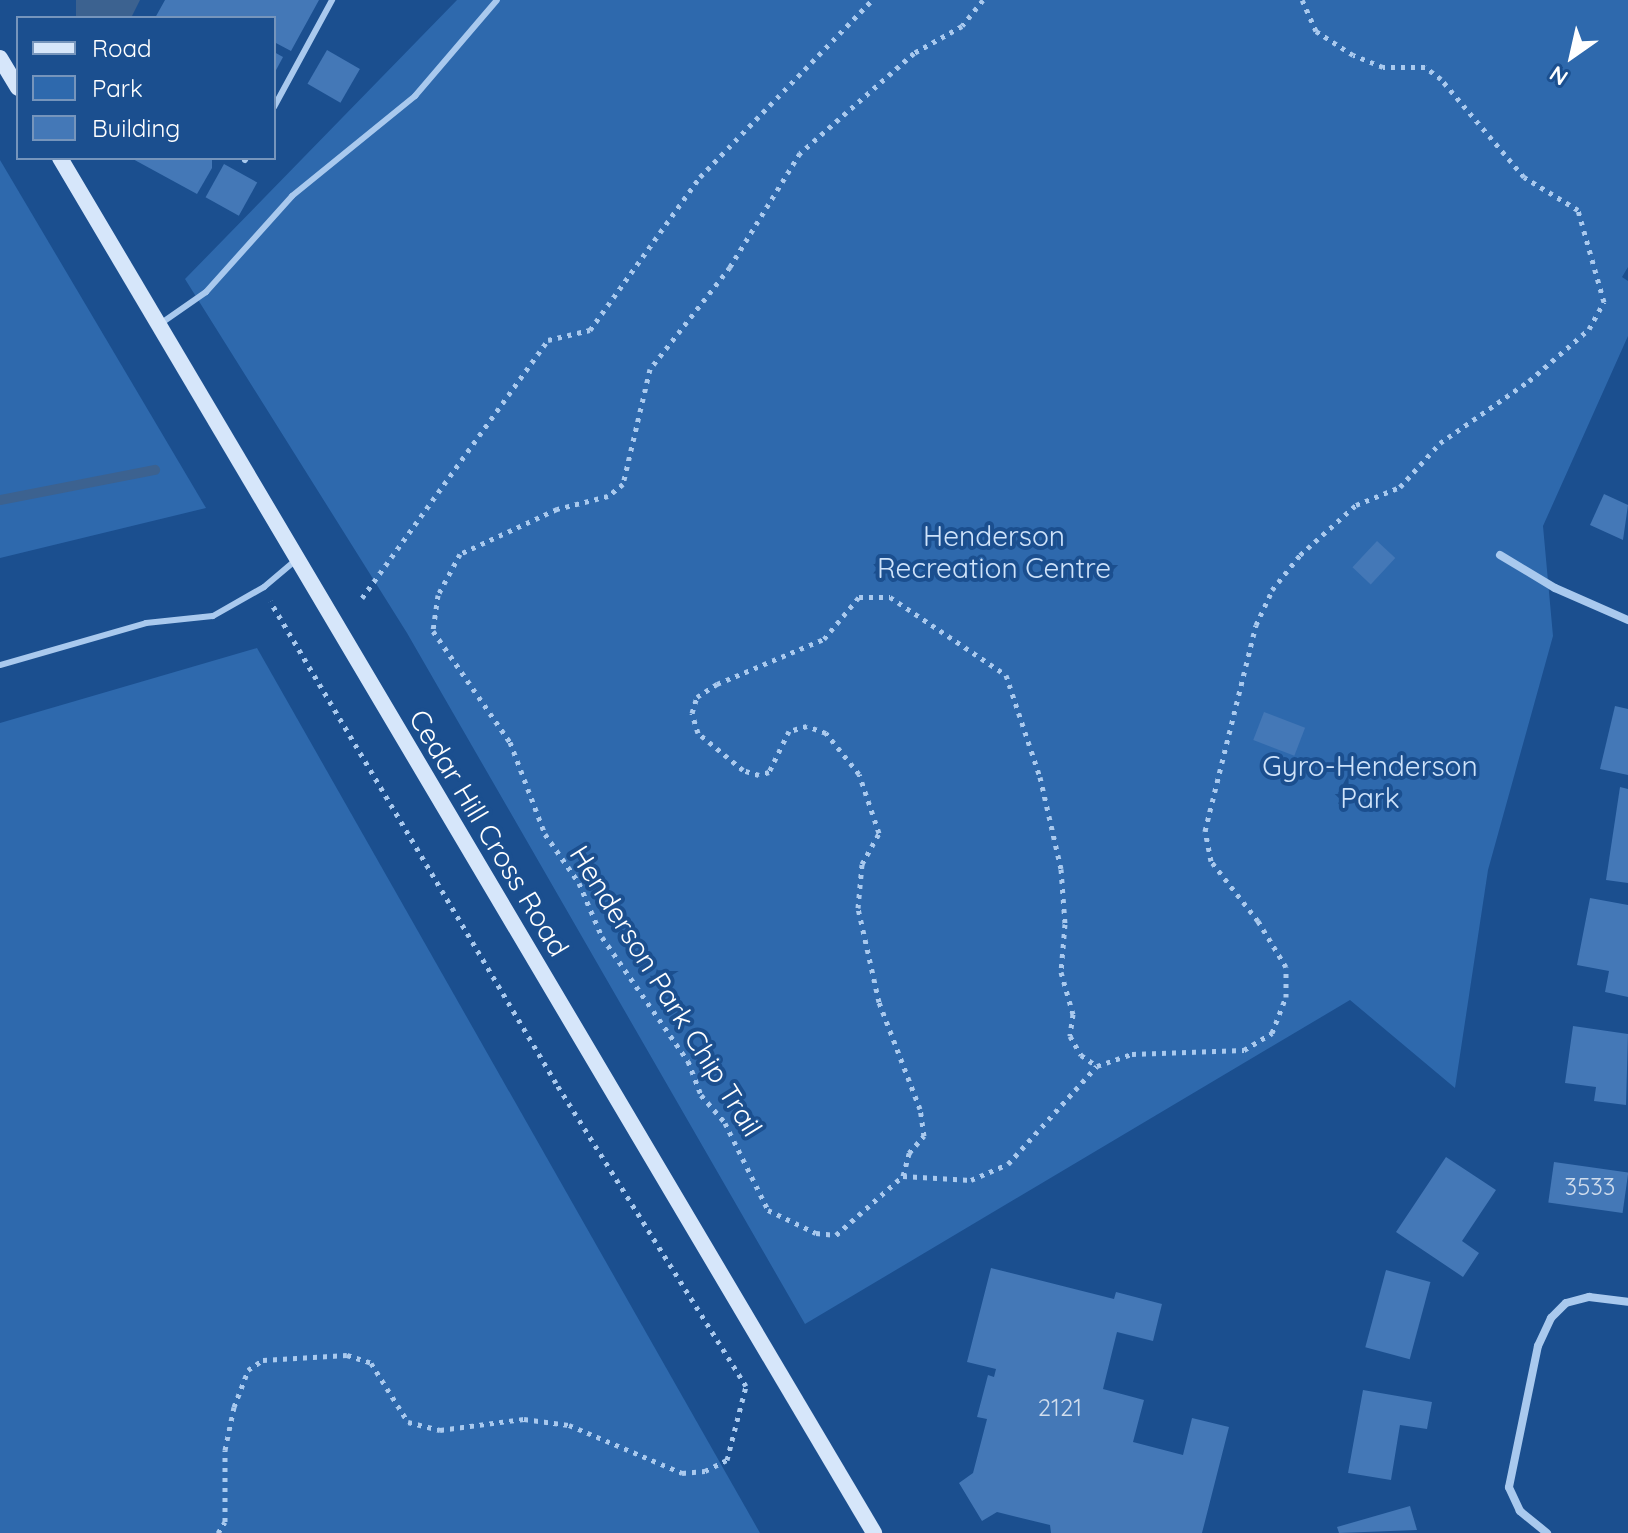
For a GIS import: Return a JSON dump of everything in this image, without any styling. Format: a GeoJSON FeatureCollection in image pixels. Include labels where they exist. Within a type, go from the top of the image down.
{"type":"FeatureCollection","features":[{"type":"Feature","properties":{"kind":"main road"},"geometry":{"type":"LineString","coordinates":[[0,58],[16,85]]}},
{"type":"Feature","properties":{"kind":"main road","name":"Cedar Hill Cross Road"},"geometry":{"type":"LineString","coordinates":[[61,160],[874,1533]]}},
{"type":"Feature","properties":{"kind":"street"},"geometry":{"type":"LineString","coordinates":[[1500,555],[1555,588],[1628,620]]}},
{"type":"Feature","properties":{"kind":"street"},"geometry":{"type":"LineString","coordinates":[[1547,1533],[1520,1511],[1509,1487],[1538,1346],[1551,1318],[1566,1303],[1589,1297],[1628,1302]]}},
{"type":"Feature","properties":{"kind":"lane"},"geometry":{"type":"LineString","coordinates":[[276,103],[332,0]]}},
{"type":"Feature","properties":{"kind":"lane"},"geometry":{"type":"LineString","coordinates":[[160,324],[206,292],[292,196],[415,96],[497,0]]}},
{"type":"Feature","properties":{"kind":"lane"},"geometry":{"type":"LineString","coordinates":[[0,665],[146,623],[213,616],[264,587],[296,560]]}},
{"type":"Feature","properties":{"kind":"path"},"geometry":{"type":"LineString","coordinates":[[362,598],[548,340],[590,330],[700,177],[872,0]]}},
{"type":"Feature","properties":{"kind":"path","name":"Henderson Park Chip Trail"},"geometry":{"type":"LineString","coordinates":[[983,0],[962,26],[914,53],[800,153],[730,267],[650,369],[623,484],[608,496],[557,509],[460,554],[438,595],[433,631],[510,742],[545,834],[579,883],[602,937],[688,1061],[701,1095],[725,1123],[768,1210],[816,1233],[836,1235],[903,1176],[909,1153],[924,1136],[920,1109],[879,1002],[858,908],[862,864],[879,833],[859,774],[826,733],[807,726],[789,731],[769,772],[759,775],[743,770],[698,733],[692,713],[697,697],[717,684],[824,639],[859,597],[890,597],[1006,675],[1040,777],[1061,869],[1065,924],[1061,972],[1073,1014],[1070,1036],[1081,1055],[1097,1066]]}},
{"type":"Feature","properties":{"kind":"path"},"geometry":{"type":"LineString","coordinates":[[903,1176],[971,1180],[1008,1164],[1097,1066],[1132,1054],[1244,1050],[1272,1033],[1286,997],[1286,967],[1258,921],[1211,861],[1205,831],[1256,625],[1272,590],[1300,555],[1356,505],[1400,487],[1440,443],[1529,381],[1589,329],[1604,302],[1578,210],[1524,177],[1441,79],[1425,67],[1383,67],[1353,55],[1316,31],[1302,0]]}},
{"type":"Feature","properties":{"kind":"path"},"geometry":{"type":"LineString","coordinates":[[218,1533],[225,1522],[225,1450],[234,1407],[248,1370],[263,1360],[347,1355],[371,1363],[408,1422],[440,1430],[524,1419],[569,1425],[682,1473],[705,1471],[727,1460],[746,1386],[556,1083],[264,587]]}},
{"type":"Feature","properties":{"kind":"green space","name":"Henderson Recreation Centre"},"geometry":{"type":"Polygon","coordinates":[[[457,0],[1628,0],[1628,267],[1622,277],[1628,281],[1628,336],[1543,526],[1553,636],[1488,870],[1455,1088],[1350,1000],[805,1324],[407,633],[185,279],[457,0]]]}},
{"type":"Feature","properties":{"kind":"green space"},"geometry":{"type":"Polygon","coordinates":[[[0,160],[206,508],[0,558],[0,160]]]}},
{"type":"Feature","properties":{"kind":"green space"},"geometry":{"type":"Polygon","coordinates":[[[257,648],[760,1533],[0,1533],[0,723],[257,648]]]}},
{"type":"Feature","properties":{"kind":"shaded area"},"geometry":{"type":"Polygon","coordinates":[[[76,0],[140,0],[132,16],[76,16],[76,0]]]}},
{"type":"Feature","properties":{"kind":"building"},"geometry":{"type":"Polygon","coordinates":[[[165,0],[319,0],[291,51],[276,43],[276,16],[156,16],[165,0]]]}},
{"type":"Feature","properties":{"kind":"building"},"geometry":{"type":"Polygon","coordinates":[[[327,50],[360,69],[340,103],[308,84],[327,50]]]}},
{"type":"Feature","properties":{"kind":"building"},"geometry":{"type":"Polygon","coordinates":[[[276,53],[283,57],[276,70],[276,53]]]}},
{"type":"Feature","properties":{"kind":"building"},"geometry":{"type":"Polygon","coordinates":[[[135,160],[212,160],[212,168],[197,194],[135,160]]]}},
{"type":"Feature","properties":{"kind":"building"},"geometry":{"type":"Polygon","coordinates":[[[224,164],[257,182],[239,216],[206,197],[224,164]]]}},
{"type":"Feature","properties":{"kind":"building"},"geometry":{"type":"Polygon","coordinates":[[[1604,494],[1628,505],[1623,540],[1590,525],[1604,494]]]}},
{"type":"Feature","properties":{"kind":"building"},"geometry":{"type":"Polygon","coordinates":[[[1377,541],[1395,558],[1371,584],[1352,567],[1377,541]]]}},
{"type":"Feature","properties":{"kind":"building"},"geometry":{"type":"Polygon","coordinates":[[[1615,706],[1628,709],[1628,775],[1600,769],[1615,706]]]}},
{"type":"Feature","properties":{"kind":"building"},"geometry":{"type":"Polygon","coordinates":[[[1264,712],[1305,728],[1294,756],[1253,740],[1264,712]]]}},
{"type":"Feature","properties":{"kind":"building"},"geometry":{"type":"Polygon","coordinates":[[[1620,787],[1628,789],[1628,883],[1606,880],[1620,787]]]}},
{"type":"Feature","properties":{"kind":"building"},"geometry":{"type":"Polygon","coordinates":[[[1590,898],[1628,905],[1628,997],[1605,992],[1609,971],[1577,965],[1590,898]]]}},
{"type":"Feature","properties":{"kind":"building"},"geometry":{"type":"Polygon","coordinates":[[[1573,1026],[1628,1034],[1626,1105],[1594,1101],[1596,1087],[1565,1083],[1573,1026]]]}},
{"type":"Feature","properties":{"kind":"building"},"geometry":{"type":"Polygon","coordinates":[[[1446,1157],[1496,1190],[1462,1241],[1479,1253],[1463,1277],[1396,1232],[1446,1157]]]}},
{"type":"Feature","properties":{"kind":"building"},"geometry":{"type":"Polygon","coordinates":[[[1554,1162],[1628,1172],[1623,1213],[1548,1203],[1554,1162]]]}},
{"type":"Feature","properties":{"kind":"building"},"geometry":{"type":"Polygon","coordinates":[[[991,1268],[1114,1299],[1116,1292],[1162,1304],[1153,1341],[1117,1332],[1103,1389],[1144,1400],[1133,1442],[1183,1455],[1192,1418],[1229,1427],[1202,1533],[1051,1533],[1050,1525],[997,1512],[982,1521],[959,1483],[973,1473],[987,1419],[977,1417],[988,1375],[994,1377],[996,1369],[967,1362],[991,1268]]]}},
{"type":"Feature","properties":{"kind":"building"},"geometry":{"type":"Polygon","coordinates":[[[1386,1270],[1430,1282],[1410,1359],[1365,1347],[1386,1270]]]}},
{"type":"Feature","properties":{"kind":"building"},"geometry":{"type":"Polygon","coordinates":[[[1363,1390],[1432,1402],[1427,1429],[1400,1425],[1391,1480],[1348,1473],[1363,1390]]]}},
{"type":"Feature","properties":{"kind":"building"},"geometry":{"type":"Polygon","coordinates":[[[1410,1506],[1417,1530],[1339,1533],[1337,1527],[1410,1506]]]}},
{"type":"Feature","properties":{"kind":"waterway"},"geometry":{"type":"LineString","coordinates":[[0,500],[155,470]]}},
{"type":"Feature","properties":{"kind":"park label","name":"Gyro-Henderson Park"},"geometry":{"type":"Point","coordinates":[1370,782]}}]}
